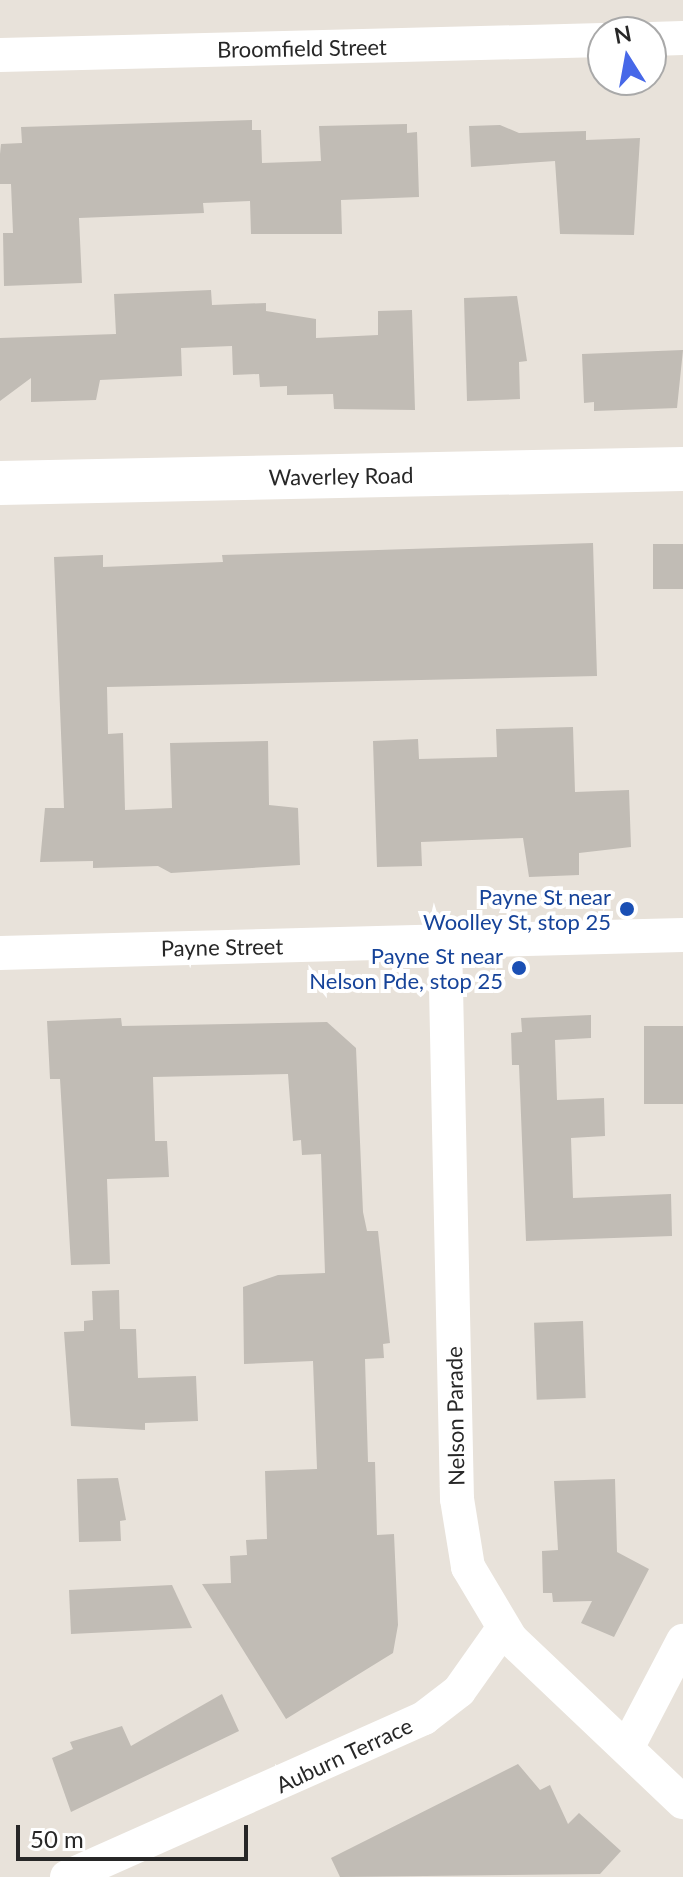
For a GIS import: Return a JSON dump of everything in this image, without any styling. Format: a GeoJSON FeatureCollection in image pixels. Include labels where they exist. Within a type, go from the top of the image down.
{"type":"FeatureCollection","features":[{"type":"Feature","properties":{"kind":"street","name":"Broomfield Street"},"geometry":{"type":"LineString","coordinates":[[0,55],[587,40]]}},
{"type":"Feature","properties":{"kind":"street","name":"Waverley Road"},"geometry":{"type":"LineString","coordinates":[[0,483],[683,469]]}},
{"type":"Feature","properties":{"kind":"street","name":"Payne Street"},"geometry":{"type":"LineString","coordinates":[[0,953],[683,935]]}},
{"type":"Feature","properties":{"kind":"street","name":"Nelson Parade"},"geometry":{"type":"LineString","coordinates":[[445,941],[459,1521],[473,1582],[502,1630],[683,1802]]}},
{"type":"Feature","properties":{"kind":"street","name":"Auburn Terrace"},"geometry":{"type":"LineString","coordinates":[[67,1877],[414,1723],[459,1691],[502,1630]]}},
{"type":"Feature","properties":{"kind":"street"},"geometry":{"type":"LineString","coordinates":[[627,1748],[683,1641]]}},
{"type":"Feature","properties":{"kind":"building"},"geometry":{"type":"Polygon","coordinates":[[[252,120],[252,130],[261,130],[262,163],[321,161],[319,126],[407,124],[407,133],[417,132],[419,197],[341,200],[342,234],[251,234],[250,201],[203,203],[204,213],[79,218],[82,283],[4,286],[3,233],[13,233],[11,184],[0,184],[1,144],[22,143],[21,127],[252,120]]]}},
{"type":"Feature","properties":{"kind":"building"},"geometry":{"type":"Polygon","coordinates":[[[500,125],[519,133],[586,131],[586,140],[640,138],[634,235],[560,234],[555,161],[471,167],[469,126],[500,125]]]}},
{"type":"Feature","properties":{"kind":"building"},"geometry":{"type":"Polygon","coordinates":[[[211,290],[212,305],[266,303],[266,311],[316,319],[316,338],[378,335],[378,311],[412,310],[415,410],[334,409],[333,394],[287,395],[287,386],[260,387],[259,374],[233,375],[232,346],[181,348],[182,376],[100,380],[96,400],[31,402],[31,378],[0,401],[0,338],[116,334],[114,294],[211,290]]]}},
{"type":"Feature","properties":{"kind":"building"},"geometry":{"type":"Polygon","coordinates":[[[517,296],[527,361],[519,362],[520,399],[467,401],[464,298],[517,296]]]}},
{"type":"Feature","properties":{"kind":"building"},"geometry":{"type":"Polygon","coordinates":[[[683,350],[677,408],[594,411],[594,402],[584,403],[582,354],[683,350]]]}},
{"type":"Feature","properties":{"kind":"building"},"geometry":{"type":"Polygon","coordinates":[[[593,543],[597,676],[107,687],[108,734],[123,733],[125,810],[172,808],[170,743],[268,741],[269,805],[298,808],[300,865],[171,873],[158,866],[93,868],[93,861],[40,862],[45,808],[64,808],[54,557],[103,555],[103,567],[223,562],[222,555],[593,543]]]}},
{"type":"Feature","properties":{"kind":"building"},"geometry":{"type":"Polygon","coordinates":[[[653,544],[683,544],[683,589],[653,589],[653,544]]]}},
{"type":"Feature","properties":{"kind":"building"},"geometry":{"type":"Polygon","coordinates":[[[573,727],[575,792],[629,790],[631,847],[579,853],[579,875],[529,877],[523,838],[421,842],[422,866],[377,867],[373,741],[418,739],[419,759],[497,757],[496,729],[573,727]]]}},
{"type":"Feature","properties":{"kind":"building"},"geometry":{"type":"Polygon","coordinates":[[[591,1015],[591,1038],[555,1040],[557,1100],[604,1098],[605,1136],[571,1138],[573,1198],[671,1194],[672,1236],[526,1241],[519,1065],[512,1065],[511,1033],[522,1032],[521,1018],[591,1015]]]}},
{"type":"Feature","properties":{"kind":"building"},"geometry":{"type":"Polygon","coordinates":[[[121,1018],[122,1026],[327,1022],[356,1048],[363,1212],[367,1231],[378,1231],[390,1343],[383,1344],[384,1358],[365,1359],[368,1462],[375,1462],[377,1535],[394,1534],[398,1625],[393,1653],[286,1719],[202,1584],[231,1583],[230,1556],[247,1555],[246,1540],[267,1539],[265,1471],[317,1469],[313,1361],[244,1364],[243,1287],[278,1275],[325,1273],[321,1154],[302,1155],[301,1140],[293,1141],[288,1074],[153,1077],[155,1141],[167,1141],[169,1177],[107,1179],[110,1264],[71,1265],[60,1079],[50,1079],[47,1021],[121,1018]]]}},
{"type":"Feature","properties":{"kind":"building"},"geometry":{"type":"Polygon","coordinates":[[[644,1026],[683,1026],[683,1104],[644,1104],[644,1026]]]}},
{"type":"Feature","properties":{"kind":"building"},"geometry":{"type":"Polygon","coordinates":[[[119,1290],[120,1329],[136,1329],[138,1378],[196,1376],[198,1421],[145,1423],[145,1430],[71,1426],[64,1332],[84,1331],[84,1321],[93,1320],[92,1291],[119,1290]]]}},
{"type":"Feature","properties":{"kind":"building"},"geometry":{"type":"Polygon","coordinates":[[[583,1321],[586,1398],[537,1400],[534,1323],[583,1321]]]}},
{"type":"Feature","properties":{"kind":"building"},"geometry":{"type":"Polygon","coordinates":[[[118,1478],[126,1520],[120,1521],[121,1541],[79,1542],[77,1479],[118,1478]]]}},
{"type":"Feature","properties":{"kind":"building"},"geometry":{"type":"Polygon","coordinates":[[[615,1479],[617,1552],[649,1569],[614,1637],[581,1623],[592,1601],[553,1602],[552,1593],[543,1593],[542,1551],[558,1550],[554,1481],[615,1479]]]}},
{"type":"Feature","properties":{"kind":"building"},"geometry":{"type":"Polygon","coordinates":[[[172,1585],[192,1628],[71,1634],[69,1590],[172,1585]]]}},
{"type":"Feature","properties":{"kind":"building"},"geometry":{"type":"Polygon","coordinates":[[[222,1694],[239,1731],[71,1812],[52,1758],[73,1749],[70,1742],[122,1726],[131,1746],[222,1694]]]}},
{"type":"Feature","properties":{"kind":"building"},"geometry":{"type":"Polygon","coordinates":[[[518,1764],[540,1790],[550,1785],[568,1824],[579,1813],[621,1851],[600,1874],[340,1877],[331,1858],[518,1764]]]}},
{"type":"Feature","properties":{"kind":"place","name":"Payne St near Woolley St, stop 25"},"geometry":{"type":"Point","coordinates":[627,909]}},
{"type":"Feature","properties":{"kind":"place","name":"Payne St near Nelson Pde, stop 25"},"geometry":{"type":"Point","coordinates":[519,968]}}]}
